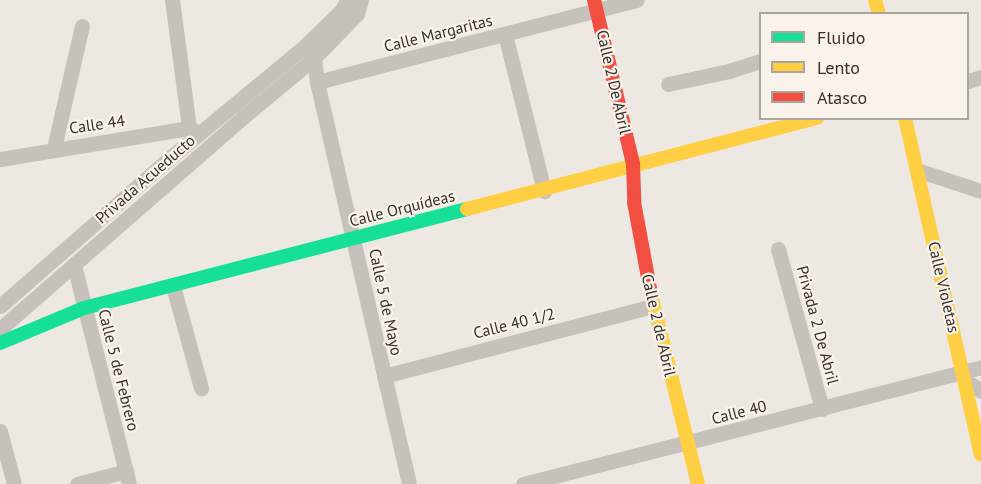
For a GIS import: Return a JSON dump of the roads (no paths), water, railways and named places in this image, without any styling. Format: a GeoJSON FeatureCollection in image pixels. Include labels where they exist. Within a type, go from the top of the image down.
{"type":"FeatureCollection","features":[{"type":"Feature","properties":{"kind":"street"},"geometry":{"type":"LineString","coordinates":[[172,0],[194,131]]}},
{"type":"Feature","properties":{"kind":"street"},"geometry":{"type":"LineString","coordinates":[[310,52],[347,0]]}},
{"type":"Feature","properties":{"kind":"street"},"geometry":{"type":"LineString","coordinates":[[310,52],[357,14],[361,0]]}},
{"type":"Feature","properties":{"kind":"street","name":"Calle Margaritas"},"geometry":{"type":"LineString","coordinates":[[317,82],[505,34],[596,5],[637,0]]}},
{"type":"Feature","properties":{"kind":"street","name":"Calle 2 De Abril"},"geometry":{"type":"LineString","coordinates":[[596,5],[633,164]]}},
{"type":"Feature","properties":{"kind":"street"},"geometry":{"type":"LineString","coordinates":[[54,148],[82,26]]}},
{"type":"Feature","properties":{"kind":"street"},"geometry":{"type":"LineString","coordinates":[[505,34],[544,191]]}},
{"type":"Feature","properties":{"kind":"street","name":"Privada Acueducto"},"geometry":{"type":"LineString","coordinates":[[0,306],[194,131],[310,52]]}},
{"type":"Feature","properties":{"kind":"street","name":"Privada Acueducto"},"geometry":{"type":"LineString","coordinates":[[0,329],[243,117],[310,52]]}},
{"type":"Feature","properties":{"kind":"street","name":"Calle 5 de Mayo"},"geometry":{"type":"LineString","coordinates":[[310,52],[409,484]]}},
{"type":"Feature","properties":{"kind":"street"},"geometry":{"type":"LineString","coordinates":[[668,84],[729,71],[759,61]]}},
{"type":"Feature","properties":{"kind":"street","name":"Calle Orquídeas"},"geometry":{"type":"LineString","coordinates":[[0,343],[84,308],[544,191],[633,164],[809,120]]}},
{"type":"Feature","properties":{"kind":"street","name":"Calle Violetas"},"geometry":{"type":"LineString","coordinates":[[905,120],[981,455]]}},
{"type":"Feature","properties":{"kind":"street","name":"Calle 44"},"geometry":{"type":"LineString","coordinates":[[0,159],[54,148],[194,131]]}},
{"type":"Feature","properties":{"kind":"street","name":"Calle 2 de Abril"},"geometry":{"type":"LineString","coordinates":[[633,164],[634,202],[653,306],[698,484]]}},
{"type":"Feature","properties":{"kind":"street"},"geometry":{"type":"LineString","coordinates":[[917,170],[981,191]]}},
{"type":"Feature","properties":{"kind":"street","name":"Privada 2 De Abril"},"geometry":{"type":"LineString","coordinates":[[778,249],[822,409]]}},
{"type":"Feature","properties":{"kind":"street","name":"Calle 5 de Febrero"},"geometry":{"type":"LineString","coordinates":[[74,265],[127,478]]}},
{"type":"Feature","properties":{"kind":"street"},"geometry":{"type":"LineString","coordinates":[[173,286],[201,388]]}},
{"type":"Feature","properties":{"kind":"street"},"geometry":{"type":"LineString","coordinates":[[18,292],[29,304]]}},
{"type":"Feature","properties":{"kind":"street","name":"Calle 40 1/2"},"geometry":{"type":"LineString","coordinates":[[384,376],[653,306]]}},
{"type":"Feature","properties":{"kind":"street","name":"Calle 40"},"geometry":{"type":"LineString","coordinates":[[523,484],[964,376],[981,367]]}},
{"type":"Feature","properties":{"kind":"street"},"geometry":{"type":"LineString","coordinates":[[964,376],[981,391]]}},
{"type":"Feature","properties":{"kind":"street"},"geometry":{"type":"LineString","coordinates":[[0,431],[14,484]]}},
{"type":"Feature","properties":{"kind":"street"},"geometry":{"type":"LineString","coordinates":[[77,484],[127,478]]}}]}
